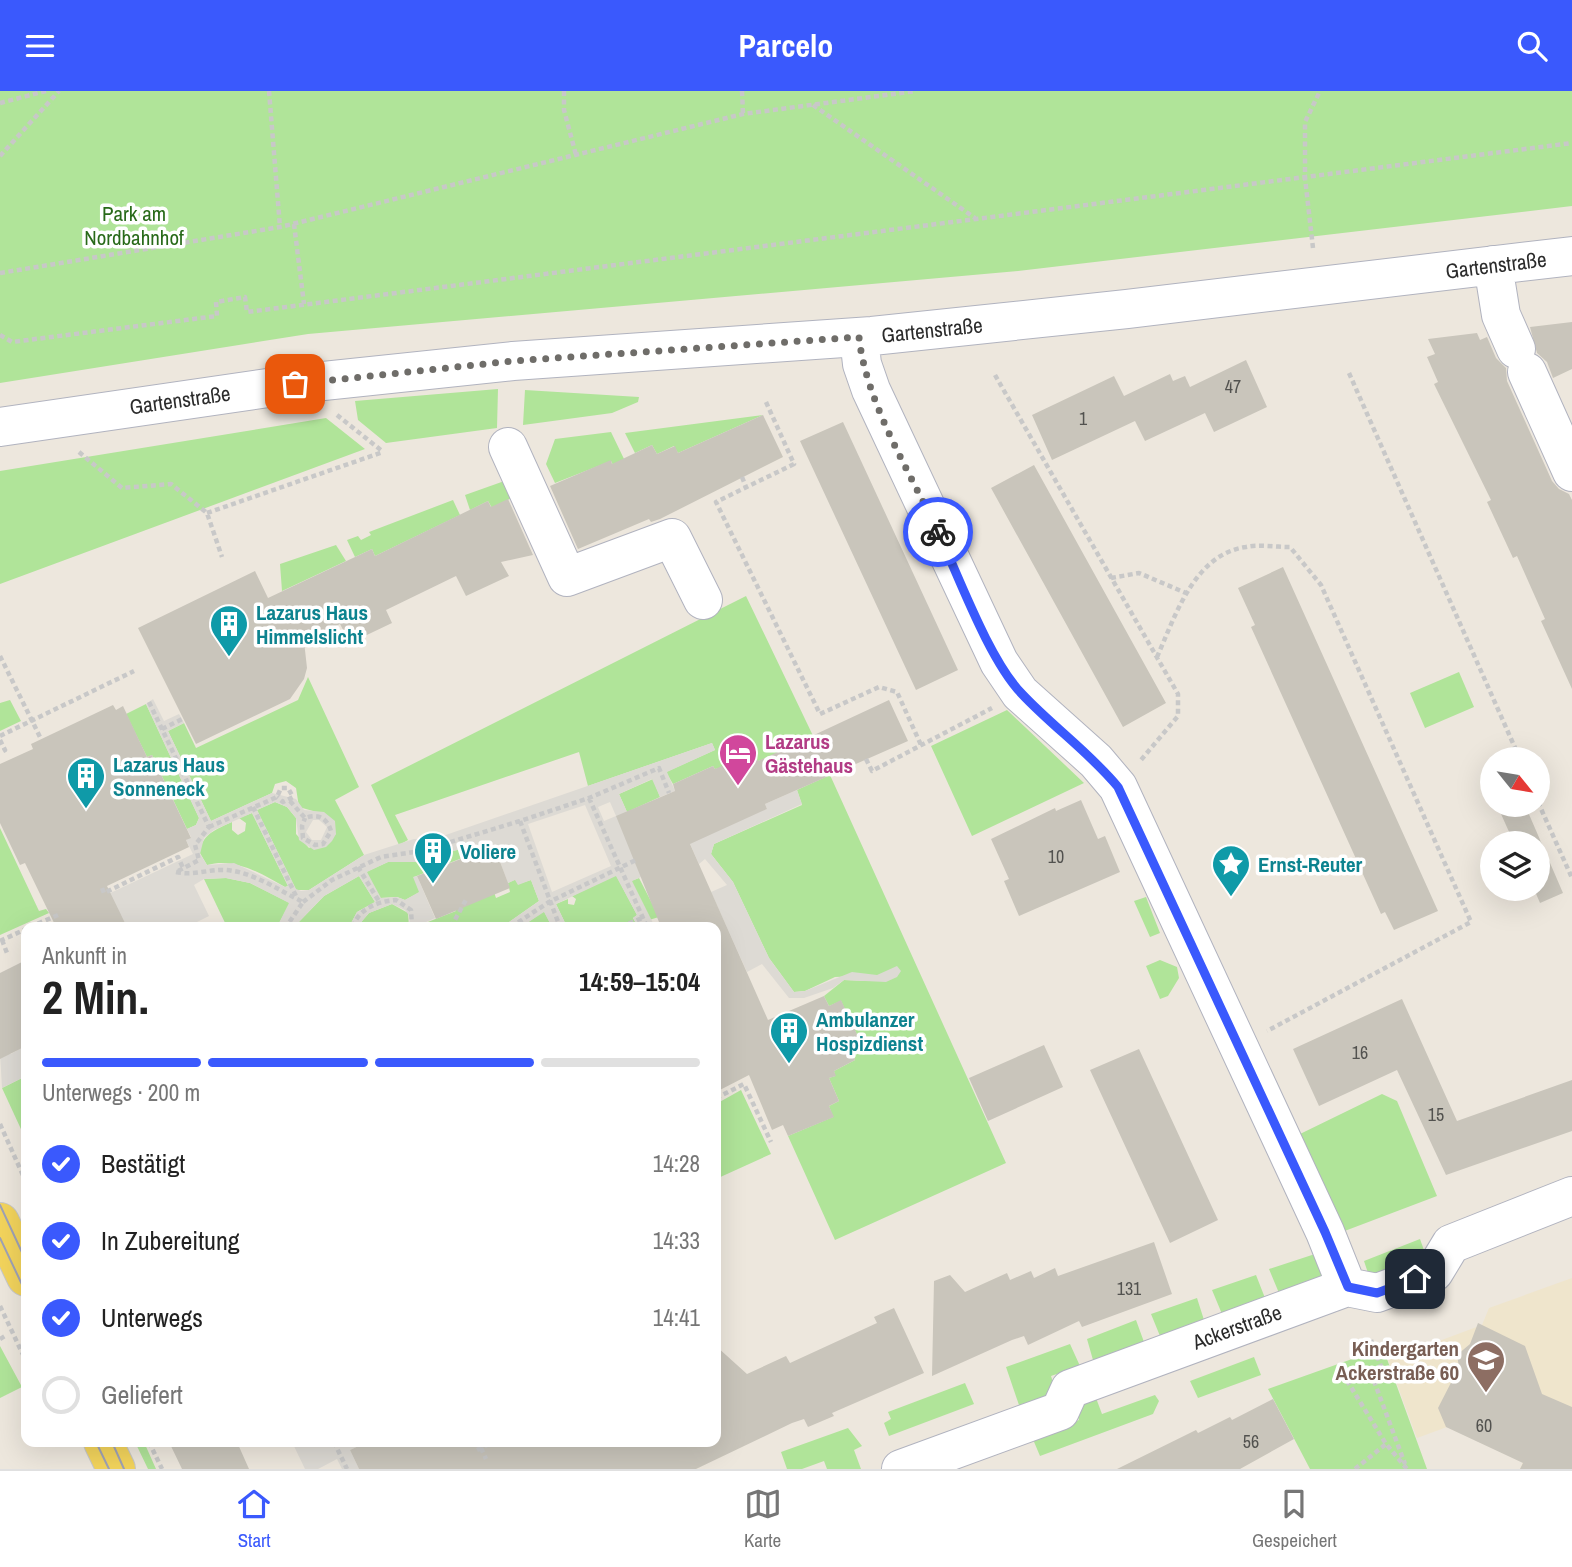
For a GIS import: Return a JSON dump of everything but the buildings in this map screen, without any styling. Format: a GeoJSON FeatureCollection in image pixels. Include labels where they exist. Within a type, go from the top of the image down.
{"type":"FeatureCollection","features":[{"type":"Feature","properties":{"kind":"main road"},"geometry":{"type":"LineString","coordinates":[[0,1222],[21,1266]]}},
{"type":"Feature","properties":{"kind":"main road"},"geometry":{"type":"LineString","coordinates":[[105,1447],[116,1469]]}},
{"type":"Feature","properties":{"kind":"street","name":"Gartenstraße"},"geometry":{"type":"LineString","coordinates":[[0,426],[295,384],[513,361],[859,337],[1127,309],[1572,255]]}},
{"type":"Feature","properties":{"kind":"street"},"geometry":{"type":"LineString","coordinates":[[1493,265],[1501,315],[1572,472]]}},
{"type":"Feature","properties":{"kind":"street"},"geometry":{"type":"LineString","coordinates":[[859,337],[862,364],[871,390],[999,662],[1020,693],[1096,761],[1118,787],[1348,1287]]}},
{"type":"Feature","properties":{"kind":"street"},"geometry":{"type":"LineString","coordinates":[[508,447],[567,577],[672,538],[703,600]]}},
{"type":"Feature","properties":{"kind":"street","name":"Ackerstraße"},"geometry":{"type":"LineString","coordinates":[[901,1469],[1060,1411],[1070,1389],[1348,1287],[1377,1293],[1434,1272],[1451,1244],[1572,1196]]}},
{"type":"Feature","properties":{"kind":"path"},"geometry":{"type":"LineString","coordinates":[[0,103],[46,91]]}},
{"type":"Feature","properties":{"kind":"path"},"geometry":{"type":"LineString","coordinates":[[0,156],[59,91]]}},
{"type":"Feature","properties":{"kind":"path"},"geometry":{"type":"LineString","coordinates":[[269,91],[280,227]]}},
{"type":"Feature","properties":{"kind":"path"},"geometry":{"type":"LineString","coordinates":[[564,91],[564,110],[576,155]]}},
{"type":"Feature","properties":{"kind":"path"},"geometry":{"type":"LineString","coordinates":[[742,91],[743,114]]}},
{"type":"Feature","properties":{"kind":"path"},"geometry":{"type":"LineString","coordinates":[[0,272],[280,227],[743,114],[916,91]]}},
{"type":"Feature","properties":{"kind":"path"},"geometry":{"type":"LineString","coordinates":[[1313,248],[1305,178],[1305,122],[1320,91]]}},
{"type":"Feature","properties":{"kind":"path"},"geometry":{"type":"LineString","coordinates":[[812,105],[976,219]]}},
{"type":"Feature","properties":{"kind":"path"},"geometry":{"type":"LineString","coordinates":[[0,335],[12,342],[217,316],[216,302],[244,297],[247,312],[1572,143]]}},
{"type":"Feature","properties":{"kind":"path"},"geometry":{"type":"LineString","coordinates":[[294,224],[304,304]]}},
{"type":"Feature","properties":{"kind":"path"},"geometry":{"type":"LineString","coordinates":[[1349,373],[1515,747]]}},
{"type":"Feature","properties":{"kind":"path"},"geometry":{"type":"LineString","coordinates":[[995,375],[1178,694],[1178,716],[1118,787]]}},
{"type":"Feature","properties":{"kind":"path"},"geometry":{"type":"LineString","coordinates":[[766,402],[794,464],[716,502],[820,713],[879,687],[897,692],[921,745]]}},
{"type":"Feature","properties":{"kind":"path"},"geometry":{"type":"LineString","coordinates":[[207,513],[383,452],[330,410]]}},
{"type":"Feature","properties":{"kind":"path"},"geometry":{"type":"LineString","coordinates":[[79,451],[121,488],[171,484],[207,513],[222,557]]}},
{"type":"Feature","properties":{"kind":"path"},"geometry":{"type":"LineString","coordinates":[[741,477],[746,487]]}},
{"type":"Feature","properties":{"kind":"path"},"geometry":{"type":"LineString","coordinates":[[1157,657],[1186,593],[1209,564],[1244,547],[1290,547],[1321,585],[1471,922],[1238,1047]]}},
{"type":"Feature","properties":{"kind":"path"},"geometry":{"type":"LineString","coordinates":[[1111,578],[1139,573],[1186,593]]}},
{"type":"Feature","properties":{"kind":"path"},"geometry":{"type":"LineString","coordinates":[[0,656],[41,739]]}},
{"type":"Feature","properties":{"kind":"path"},"geometry":{"type":"LineString","coordinates":[[0,753],[5,750],[0,738],[134,671]]}},
{"type":"Feature","properties":{"kind":"path"},"geometry":{"type":"LineString","coordinates":[[866,759],[872,771],[1020,693]]}},
{"type":"Feature","properties":{"kind":"path"},"geometry":{"type":"LineString","coordinates":[[149,702],[209,827]]}},
{"type":"Feature","properties":{"kind":"path"},"geometry":{"type":"LineString","coordinates":[[162,729],[182,719]]}},
{"type":"Feature","properties":{"kind":"path"},"geometry":{"type":"LineString","coordinates":[[289,922],[303,902],[332,880],[389,855],[421,851],[520,821],[589,798],[659,768],[669,793]]}},
{"type":"Feature","properties":{"kind":"path"},"geometry":{"type":"LineString","coordinates":[[277,797],[278,790],[288,788],[292,793],[290,801]]}},
{"type":"Feature","properties":{"kind":"path"},"geometry":{"type":"LineString","coordinates":[[277,797],[283,802],[290,801]]}},
{"type":"Feature","properties":{"kind":"path"},"geometry":{"type":"LineString","coordinates":[[277,797],[209,827],[195,845],[199,860],[176,871],[191,875],[228,870],[251,877],[303,902]]}},
{"type":"Feature","properties":{"kind":"path"},"geometry":{"type":"LineString","coordinates":[[589,798],[644,922]]}},
{"type":"Feature","properties":{"kind":"path"},"geometry":{"type":"LineString","coordinates":[[290,801],[305,818]]}},
{"type":"Feature","properties":{"kind":"path"},"geometry":{"type":"LineString","coordinates":[[253,807],[297,899]]}},
{"type":"Feature","properties":{"kind":"path"},"geometry":{"type":"LineString","coordinates":[[319,816],[329,825],[331,831],[323,843],[316,845],[303,838],[302,825],[305,818],[319,816]]}},
{"type":"Feature","properties":{"kind":"path"},"geometry":{"type":"LineString","coordinates":[[1545,817],[1572,878]]}},
{"type":"Feature","properties":{"kind":"path"},"geometry":{"type":"LineString","coordinates":[[520,821],[558,922]]}},
{"type":"Feature","properties":{"kind":"path"},"geometry":{"type":"LineString","coordinates":[[102,888],[104,893],[178,857],[183,868]]}},
{"type":"Feature","properties":{"kind":"path"},"geometry":{"type":"LineString","coordinates":[[519,922],[549,902],[636,860]]}},
{"type":"Feature","properties":{"kind":"path"},"geometry":{"type":"LineString","coordinates":[[358,867],[380,903]]}},
{"type":"Feature","properties":{"kind":"path"},"geometry":{"type":"LineString","coordinates":[[454,922],[467,898]]}},
{"type":"Feature","properties":{"kind":"path"},"geometry":{"type":"LineString","coordinates":[[356,922],[361,913],[380,903],[396,900],[405,905],[413,915],[412,922]]}},
{"type":"Feature","properties":{"kind":"path"},"geometry":{"type":"LineString","coordinates":[[42,922],[58,915]]}},
{"type":"Feature","properties":{"kind":"path"},"geometry":{"type":"LineString","coordinates":[[633,922],[642,918]]}},
{"type":"Feature","properties":{"kind":"path"},"geometry":{"type":"LineString","coordinates":[[7,953],[1,941],[21,931]]}},
{"type":"Feature","properties":{"kind":"path"},"geometry":{"type":"LineString","coordinates":[[721,1096],[744,1084],[771,1142]]}},
{"type":"Feature","properties":{"kind":"path"},"geometry":{"type":"LineString","coordinates":[[0,1124],[21,1171]]}},
{"type":"Feature","properties":{"kind":"path"},"geometry":{"type":"LineString","coordinates":[[0,1306],[21,1350]]}},
{"type":"Feature","properties":{"kind":"path"},"geometry":{"type":"LineString","coordinates":[[1371,1339],[1382,1369],[1371,1373],[1406,1466]]}},
{"type":"Feature","properties":{"kind":"path"},"geometry":{"type":"LineString","coordinates":[[1338,1366],[1386,1444],[1406,1466]]}},
{"type":"Feature","properties":{"kind":"path"},"geometry":{"type":"LineString","coordinates":[[1356,1469],[1386,1444]]}},
{"type":"Feature","properties":{"kind":"path"},"geometry":{"type":"LineString","coordinates":[[151,1447],[162,1469]]}},
{"type":"Feature","properties":{"kind":"path"},"geometry":{"type":"LineString","coordinates":[[336,1447],[347,1469]]}},
{"type":"Feature","properties":{"kind":"path"},"geometry":{"type":"LineString","coordinates":[[483,1447],[479,1449],[486,1459]]}},
{"type":"Feature","properties":{"kind":"shaded area"},"geometry":{"type":"Polygon","coordinates":[[[153,699],[164,721],[179,714],[184,723],[168,731],[211,821],[272,793],[296,799],[304,810],[324,812],[335,821],[336,834],[332,841],[326,847],[314,850],[299,840],[296,818],[287,807],[275,802],[257,810],[296,889],[301,891],[309,890],[364,855],[414,839],[437,838],[712,743],[715,750],[667,772],[675,791],[660,797],[652,779],[619,794],[627,812],[641,877],[632,881],[652,922],[635,922],[633,918],[637,915],[616,876],[556,904],[565,922],[549,922],[544,912],[529,922],[509,922],[539,901],[531,880],[518,885],[515,880],[508,883],[494,846],[483,844],[444,853],[422,862],[388,862],[367,872],[381,898],[397,897],[405,900],[419,892],[413,877],[417,876],[435,918],[426,922],[410,922],[410,917],[405,910],[392,904],[369,913],[361,922],[352,922],[357,912],[375,902],[359,876],[324,896],[299,922],[280,922],[289,903],[250,883],[226,878],[204,879],[194,885],[209,916],[197,922],[124,922],[121,915],[112,920],[102,897],[193,854],[186,840],[191,837],[187,829],[196,825],[199,818],[146,704],[153,699]],[[610,802],[598,807],[604,821],[616,816],[610,802]],[[585,805],[528,824],[552,892],[611,866],[585,805]],[[252,813],[214,830],[204,838],[200,854],[207,865],[234,863],[288,886],[252,813]],[[313,820],[306,832],[312,840],[321,840],[327,827],[319,820],[313,820]]]}},
{"type":"Feature","properties":{"kind":"shaded area"},"geometry":{"type":"Polygon","coordinates":[[[797,790],[802,804],[714,844],[711,854],[733,882],[769,958],[794,992],[805,991],[852,972],[877,975],[897,966],[901,971],[897,977],[886,982],[844,980],[833,988],[804,998],[789,998],[762,964],[747,972],[711,892],[727,885],[705,859],[699,864],[687,837],[767,809],[765,804],[797,790]]]}},
{"type":"Feature","properties":{"kind":"shaded area"},"geometry":{"type":"Polygon","coordinates":[[[21,1048],[21,1078],[2,1088],[0,1053],[11,1054],[21,1048]]]}},
{"type":"Feature","properties":{"kind":"shaded area","name":"Kindergarten Ackerstraße 60"},"geometry":{"type":"Polygon","coordinates":[[[1572,1278],[1572,1469],[1520,1469],[1523,1462],[1447,1427],[1417,1438],[1388,1360],[1482,1325],[1489,1308],[1572,1278]]]}},
{"type":"Feature","properties":{"kind":"shaded area"},"geometry":{"type":"Polygon","coordinates":[[[294,1447],[356,1447],[350,1450],[359,1469],[342,1469],[337,1459],[318,1469],[305,1469],[294,1447]]]}},
{"type":"Feature","properties":{"kind":"green space","name":"Park am Nordbahnhof"},"geometry":{"type":"Polygon","coordinates":[[[0,91],[1572,91],[1572,206],[1018,271],[308,334],[0,383],[0,91]]]}},
{"type":"Feature","properties":{"kind":"green space"},"geometry":{"type":"Polygon","coordinates":[[[498,389],[497,428],[386,443],[358,420],[355,401],[498,389]]]}},
{"type":"Feature","properties":{"kind":"green space"},"geometry":{"type":"Polygon","coordinates":[[[525,390],[639,397],[638,402],[612,413],[523,425],[525,390]]]}},
{"type":"Feature","properties":{"kind":"green space"},"geometry":{"type":"Polygon","coordinates":[[[763,415],[678,453],[674,446],[657,454],[652,445],[635,453],[625,433],[763,415]]]}},
{"type":"Feature","properties":{"kind":"green space"},"geometry":{"type":"Polygon","coordinates":[[[326,418],[365,449],[0,584],[0,471],[326,418]]]}},
{"type":"Feature","properties":{"kind":"green space"},"geometry":{"type":"Polygon","coordinates":[[[611,432],[625,461],[614,467],[611,461],[555,483],[546,464],[555,439],[611,432]]]}},
{"type":"Feature","properties":{"kind":"green space"},"geometry":{"type":"Polygon","coordinates":[[[510,479],[517,495],[492,508],[488,501],[470,510],[465,495],[510,479]]]}},
{"type":"Feature","properties":{"kind":"green space"},"geometry":{"type":"Polygon","coordinates":[[[453,500],[460,515],[375,556],[372,549],[355,557],[347,540],[358,536],[361,540],[371,535],[369,532],[453,500]]]}},
{"type":"Feature","properties":{"kind":"green space"},"geometry":{"type":"Polygon","coordinates":[[[336,545],[346,561],[282,591],[280,564],[336,545]]]}},
{"type":"Feature","properties":{"kind":"green space"},"geometry":{"type":"Polygon","coordinates":[[[746,596],[816,742],[758,761],[715,769],[713,766],[673,784],[666,772],[715,750],[712,743],[588,786],[579,752],[395,815],[408,840],[399,845],[371,785],[746,596]]]}},
{"type":"Feature","properties":{"kind":"green space"},"geometry":{"type":"Polygon","coordinates":[[[1459,672],[1474,707],[1425,728],[1410,693],[1459,672]]]}},
{"type":"Feature","properties":{"kind":"green space"},"geometry":{"type":"Polygon","coordinates":[[[308,677],[359,787],[335,800],[364,855],[309,890],[296,890],[257,810],[275,802],[287,807],[296,818],[296,834],[309,848],[336,834],[313,811],[299,807],[296,788],[286,781],[275,784],[272,793],[211,821],[168,731],[184,723],[196,748],[298,700],[308,677]]]}},
{"type":"Feature","properties":{"kind":"green space"},"geometry":{"type":"Polygon","coordinates":[[[10,700],[21,721],[0,731],[0,703],[10,700]]]}},
{"type":"Feature","properties":{"kind":"green space"},"geometry":{"type":"Polygon","coordinates":[[[146,704],[199,818],[196,825],[187,829],[152,755],[147,757],[126,714],[146,704]]]}},
{"type":"Feature","properties":{"kind":"green space"},"geometry":{"type":"Polygon","coordinates":[[[1007,710],[1084,783],[972,836],[931,746],[1007,710]]]}},
{"type":"Feature","properties":{"kind":"green space"},"geometry":{"type":"Polygon","coordinates":[[[830,775],[1006,1163],[835,1240],[788,1136],[833,1117],[829,1106],[839,1101],[829,1078],[835,1076],[834,1071],[855,1060],[851,1050],[862,1045],[841,1001],[829,1006],[824,996],[844,980],[866,981],[877,975],[835,977],[805,991],[794,992],[769,958],[733,882],[711,854],[714,844],[802,805],[797,790],[830,775]]]}},
{"type":"Feature","properties":{"kind":"green space"},"geometry":{"type":"Polygon","coordinates":[[[653,779],[660,797],[627,812],[619,794],[653,779]]]}},
{"type":"Feature","properties":{"kind":"green space"},"geometry":{"type":"Polygon","coordinates":[[[252,813],[288,886],[238,865],[207,865],[200,853],[203,841],[221,827],[232,822],[232,830],[238,835],[245,831],[246,823],[239,818],[252,813]]]}},
{"type":"Feature","properties":{"kind":"green space"},"geometry":{"type":"Polygon","coordinates":[[[0,828],[39,911],[46,909],[49,913],[29,922],[21,922],[21,926],[0,935],[0,828]]]}},
{"type":"Feature","properties":{"kind":"green space"},"geometry":{"type":"Polygon","coordinates":[[[483,844],[490,847],[414,877],[420,892],[405,900],[397,897],[380,898],[366,872],[388,862],[422,862],[444,853],[483,844]]]}},
{"type":"Feature","properties":{"kind":"green space"},"geometry":{"type":"Polygon","coordinates":[[[616,875],[637,915],[633,918],[635,922],[565,922],[556,904],[568,899],[568,904],[574,905],[576,899],[572,896],[616,875]]]}},
{"type":"Feature","properties":{"kind":"green space"},"geometry":{"type":"Polygon","coordinates":[[[359,876],[375,902],[357,912],[352,922],[299,922],[324,896],[359,876]]]}},
{"type":"Feature","properties":{"kind":"green space"},"geometry":{"type":"Polygon","coordinates":[[[226,878],[250,883],[290,903],[280,922],[225,922],[204,879],[226,878]]]}},
{"type":"Feature","properties":{"kind":"green space"},"geometry":{"type":"Polygon","coordinates":[[[639,878],[659,917],[649,920],[631,881],[639,878]]]}},
{"type":"Feature","properties":{"kind":"green space"},"geometry":{"type":"Polygon","coordinates":[[[516,879],[518,884],[531,880],[539,901],[509,922],[428,922],[456,911],[449,895],[490,880],[496,898],[510,892],[508,883],[516,879]]]}},
{"type":"Feature","properties":{"kind":"green space"},"geometry":{"type":"Polygon","coordinates":[[[1146,897],[1160,933],[1150,937],[1134,901],[1146,897]]]}},
{"type":"Feature","properties":{"kind":"green space"},"geometry":{"type":"Polygon","coordinates":[[[392,904],[408,913],[409,922],[361,922],[369,913],[392,904]]]}},
{"type":"Feature","properties":{"kind":"green space"},"geometry":{"type":"Polygon","coordinates":[[[544,911],[550,922],[528,922],[544,911]]]}},
{"type":"Feature","properties":{"kind":"green space"},"geometry":{"type":"Polygon","coordinates":[[[1160,960],[1177,967],[1179,978],[1168,996],[1160,999],[1146,966],[1160,960]]]}},
{"type":"Feature","properties":{"kind":"green space"},"geometry":{"type":"Polygon","coordinates":[[[21,1078],[21,1129],[2,1088],[21,1078]]]}},
{"type":"Feature","properties":{"kind":"green space"},"geometry":{"type":"Polygon","coordinates":[[[741,1090],[771,1154],[721,1177],[721,1101],[741,1090]]]}},
{"type":"Feature","properties":{"kind":"green space"},"geometry":{"type":"Polygon","coordinates":[[[1382,1094],[1397,1101],[1437,1196],[1342,1232],[1300,1134],[1382,1094]]]}},
{"type":"Feature","properties":{"kind":"green space"},"geometry":{"type":"Polygon","coordinates":[[[1420,1239],[1425,1253],[1420,1265],[1380,1279],[1368,1273],[1364,1261],[1420,1239]]]}},
{"type":"Feature","properties":{"kind":"green space"},"geometry":{"type":"Polygon","coordinates":[[[1315,1254],[1322,1277],[1279,1293],[1269,1269],[1315,1254]]]}},
{"type":"Feature","properties":{"kind":"green space"},"geometry":{"type":"Polygon","coordinates":[[[1256,1275],[1265,1298],[1222,1314],[1212,1290],[1256,1275]]]}},
{"type":"Feature","properties":{"kind":"green space"},"geometry":{"type":"Polygon","coordinates":[[[1197,1298],[1204,1320],[1160,1336],[1151,1314],[1197,1298]]]}},
{"type":"Feature","properties":{"kind":"green space"},"geometry":{"type":"Polygon","coordinates":[[[1136,1320],[1144,1342],[1093,1360],[1087,1339],[1136,1320]]]}},
{"type":"Feature","properties":{"kind":"green space"},"geometry":{"type":"Polygon","coordinates":[[[1070,1344],[1080,1366],[1051,1376],[1054,1385],[1048,1401],[1021,1411],[1006,1367],[1070,1344]]]}},
{"type":"Feature","properties":{"kind":"green space"},"geometry":{"type":"Polygon","coordinates":[[[0,1346],[21,1388],[0,1398],[0,1346]]]}},
{"type":"Feature","properties":{"kind":"green space"},"geometry":{"type":"Polygon","coordinates":[[[1383,1348],[1427,1469],[1310,1469],[1268,1389],[1383,1348]]]}},
{"type":"Feature","properties":{"kind":"green space"},"geometry":{"type":"Polygon","coordinates":[[[1254,1357],[1261,1375],[1198,1398],[1190,1381],[1254,1357]]]}},
{"type":"Feature","properties":{"kind":"green space"},"geometry":{"type":"Polygon","coordinates":[[[965,1383],[974,1404],[889,1436],[884,1423],[891,1419],[888,1412],[965,1383]]]}},
{"type":"Feature","properties":{"kind":"green space"},"geometry":{"type":"Polygon","coordinates":[[[1093,1390],[1102,1414],[1155,1395],[1159,1401],[1153,1414],[1040,1456],[1032,1437],[1079,1420],[1076,1410],[1093,1390]]]}},
{"type":"Feature","properties":{"kind":"green space"},"geometry":{"type":"Polygon","coordinates":[[[848,1428],[862,1446],[854,1450],[861,1469],[827,1469],[824,1461],[802,1469],[787,1469],[781,1452],[848,1428]]]}},
{"type":"Feature","properties":{"kind":"green space"},"geometry":{"type":"Polygon","coordinates":[[[137,1447],[146,1447],[156,1469],[148,1469],[137,1447]]]}},
{"type":"Feature","properties":{"kind":"tram line"},"geometry":{"type":"LineString","coordinates":[[0,1205],[21,1250]]}},
{"type":"Feature","properties":{"kind":"tram line"},"geometry":{"type":"LineString","coordinates":[[0,1238],[21,1282]]}},
{"type":"Feature","properties":{"kind":"tram line"},"geometry":{"type":"LineString","coordinates":[[98,1447],[109,1469]]}},
{"type":"Feature","properties":{"kind":"tram line"},"geometry":{"type":"LineString","coordinates":[[114,1447],[124,1469]]}},
{"type":"Feature","properties":{"kind":"way so far"},"geometry":{"type":"LineString","coordinates":[[295,384],[513,361],[859,337],[862,364],[871,390],[938,532]]}},
{"type":"Feature","properties":{"kind":"place","name":"Lazarus Haus Himmelslicht"},"geometry":{"type":"Point","coordinates":[229,658]}},
{"type":"Feature","properties":{"kind":"place","name":"Lazarus Gästehaus"},"geometry":{"type":"Point","coordinates":[738,787]}},
{"type":"Feature","properties":{"kind":"place","name":"Lazarus Haus Sonneneck"},"geometry":{"type":"Point","coordinates":[86,810]}},
{"type":"Feature","properties":{"kind":"place","name":"Voliere"},"geometry":{"type":"Point","coordinates":[433,885]}},
{"type":"Feature","properties":{"kind":"place","name":"Ernst-Reuter"},"geometry":{"type":"Point","coordinates":[1231,898]}},
{"type":"Feature","properties":{"kind":"place","name":"Ambulanzer Hospizdienst"},"geometry":{"type":"Point","coordinates":[789,1065]}},
{"type":"Feature","properties":{"kind":"place","name":"Kindergarten Ackerstraße 60"},"geometry":{"type":"Point","coordinates":[1486,1394]}},
{"type":"Feature","properties":{"kind":"route"},"geometry":{"type":"LineString","coordinates":[[938,532],[999,662],[1020,693],[1096,761],[1118,787],[1348,1287],[1377,1293],[1415,1279]]}}]}
